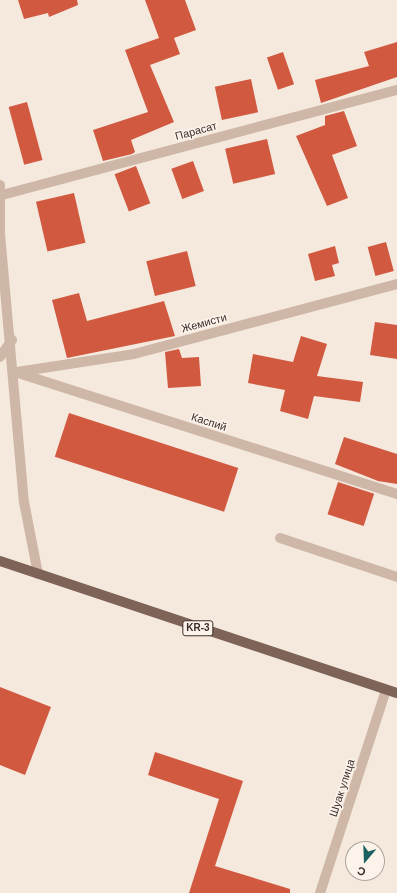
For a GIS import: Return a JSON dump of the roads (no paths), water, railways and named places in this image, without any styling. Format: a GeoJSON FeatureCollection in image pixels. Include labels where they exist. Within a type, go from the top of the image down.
{"type":"FeatureCollection","features":[{"type":"Feature","properties":{"kind":"main road","name":"KR-3"},"geometry":{"type":"LineString","coordinates":[[0,561],[397,693]]}},
{"type":"Feature","properties":{"kind":"street","name":"Парасат"},"geometry":{"type":"LineString","coordinates":[[1,190],[397,90]]}},
{"type":"Feature","properties":{"kind":"street"},"geometry":{"type":"LineString","coordinates":[[0,230],[1,190]]}},
{"type":"Feature","properties":{"kind":"street"},"geometry":{"type":"LineString","coordinates":[[0,234],[15,372],[24,502],[38,574]]}},
{"type":"Feature","properties":{"kind":"street","name":"Жемисти"},"geometry":{"type":"LineString","coordinates":[[15,372],[134,354],[397,284]]}},
{"type":"Feature","properties":{"kind":"street"},"geometry":{"type":"LineString","coordinates":[[0,357],[12,340]]}},
{"type":"Feature","properties":{"kind":"street","name":"Каспий"},"geometry":{"type":"LineString","coordinates":[[15,372],[397,494]]}},
{"type":"Feature","properties":{"kind":"street"},"geometry":{"type":"LineString","coordinates":[[280,538],[397,577]]}},
{"type":"Feature","properties":{"kind":"street","name":"Шуак улица"},"geometry":{"type":"LineString","coordinates":[[320,893],[386,690]]}}]}
